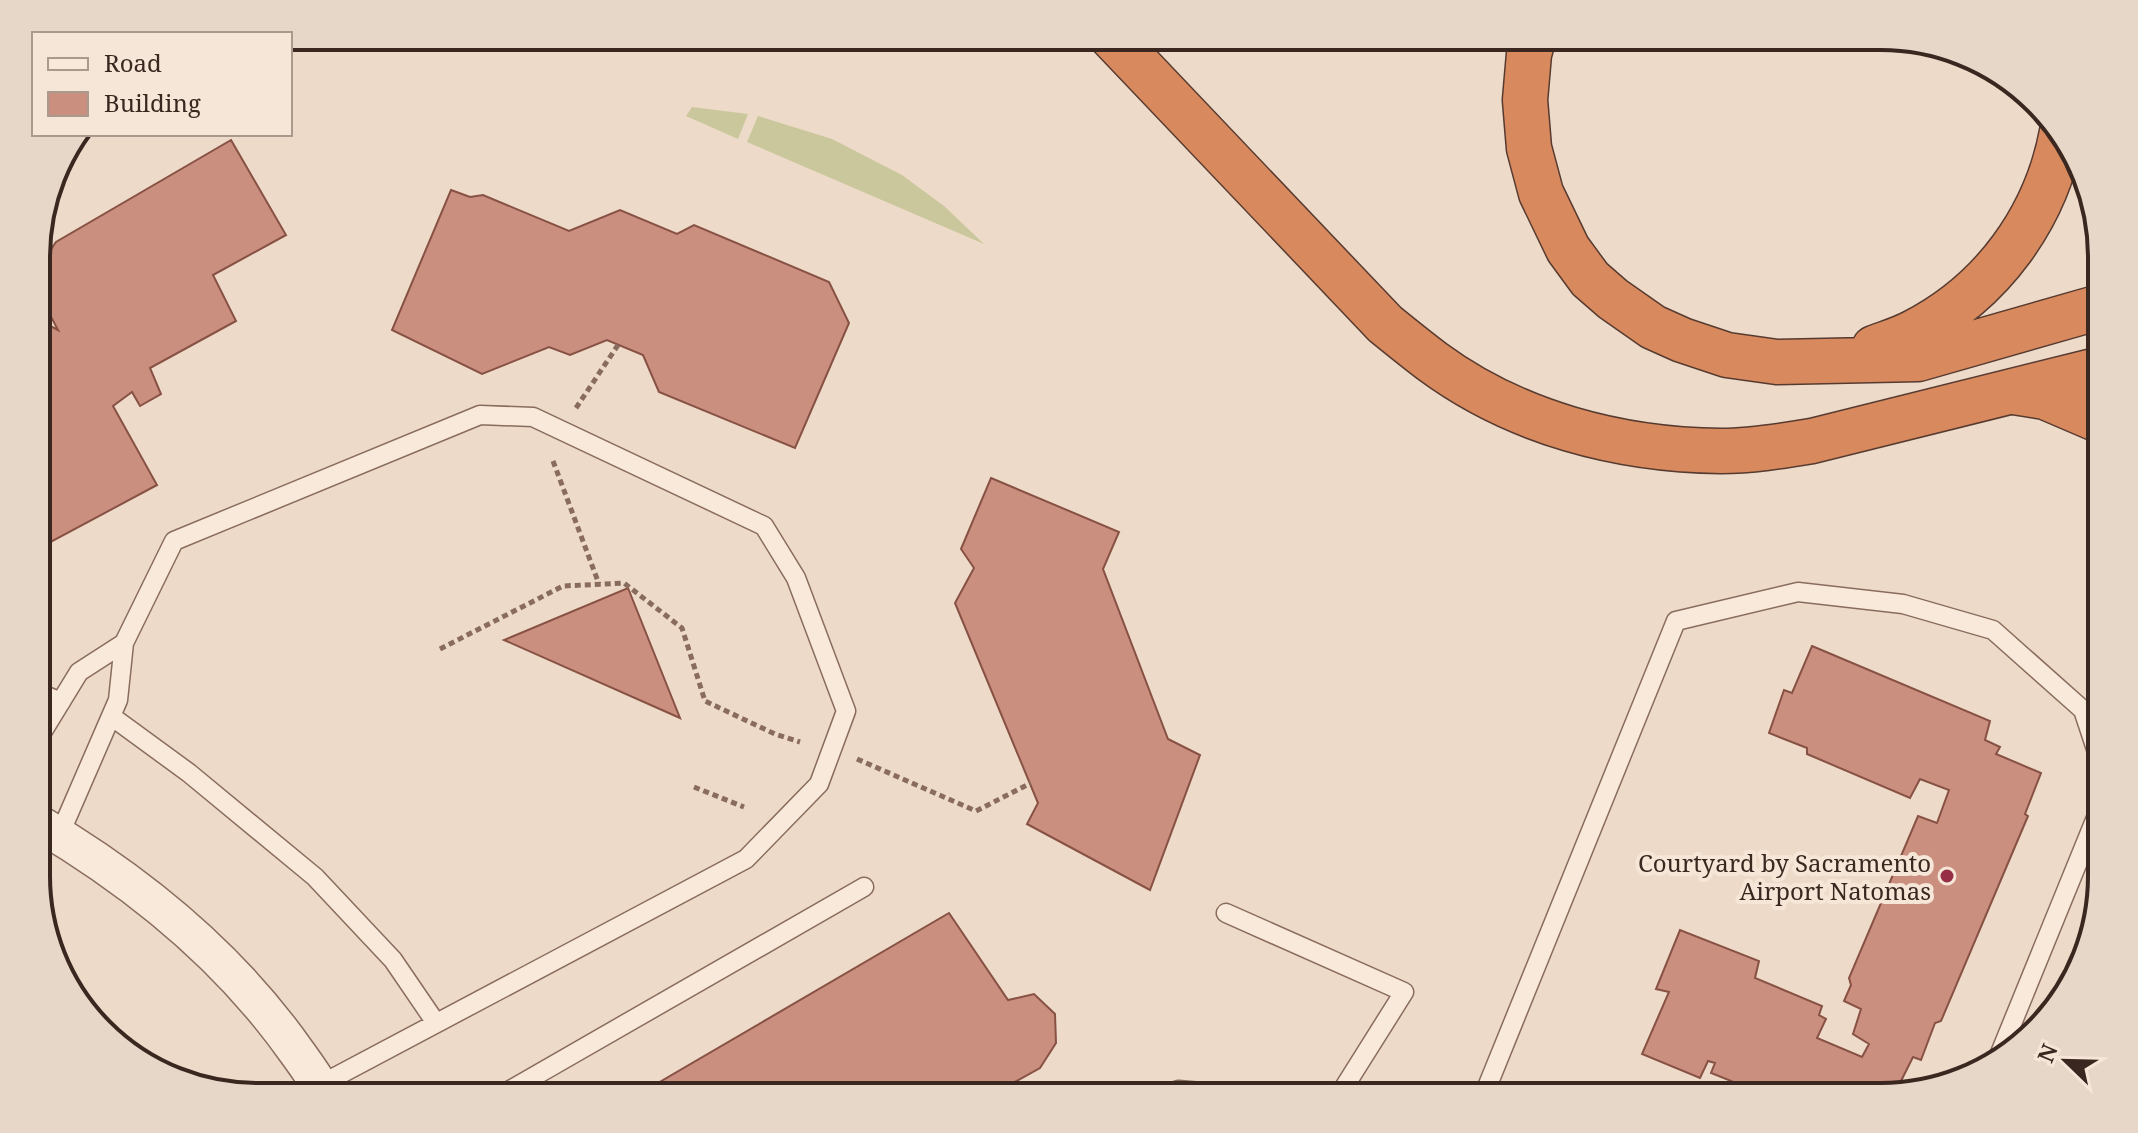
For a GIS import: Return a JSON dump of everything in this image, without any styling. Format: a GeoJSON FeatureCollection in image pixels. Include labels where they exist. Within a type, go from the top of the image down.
{"type":"FeatureCollection","features":[{"type":"Feature","properties":{"kind":"highway"},"geometry":{"type":"LineString","coordinates":[[1124,50],[1385,324],[1434,364],[1487,396],[1550,423],[1614,441],[1683,450],[1775,447],[1812,441],[2088,372]]}},
{"type":"Feature","properties":{"kind":"highway"},"geometry":{"type":"LineString","coordinates":[[1530,50],[1525,100],[1529,148],[1541,193],[1568,249],[1590,279],[1653,327],[1727,355],[1777,362],[1918,359],[2088,310]]}},
{"type":"Feature","properties":{"kind":"highway"},"geometry":{"type":"LineString","coordinates":[[1817,360],[1864,352],[1911,334],[1938,319],[1978,288],[2012,251],[2039,207],[2059,151]]}},
{"type":"Feature","properties":{"kind":"highway"},"geometry":{"type":"LineString","coordinates":[[2012,391],[2045,397],[2088,415]]}},
{"type":"Feature","properties":{"kind":"street"},"geometry":{"type":"LineString","coordinates":[[50,831],[136,888],[186,929],[228,969],[277,1024],[318,1083]]}},
{"type":"Feature","properties":{"kind":"lane"},"geometry":{"type":"LineString","coordinates":[[50,828],[118,700],[124,643],[174,541],[480,415],[533,417],[764,526],[796,578],[846,711],[819,784],[746,859],[436,1023],[336,1083]]}},
{"type":"Feature","properties":{"kind":"lane"},"geometry":{"type":"LineString","coordinates":[[1489,1083],[1676,621],[1798,592],[1903,604],[1993,630],[2083,710],[2088,725]]}},
{"type":"Feature","properties":{"kind":"lane"},"geometry":{"type":"LineString","coordinates":[[50,720],[79,672],[124,643]]}},
{"type":"Feature","properties":{"kind":"lane"},"geometry":{"type":"LineString","coordinates":[[50,697],[61,702]]}},
{"type":"Feature","properties":{"kind":"lane"},"geometry":{"type":"LineString","coordinates":[[111,716],[189,773],[315,877],[393,960],[436,1023]]}},
{"type":"Feature","properties":{"kind":"lane"},"geometry":{"type":"LineString","coordinates":[[2005,1042],[2088,837]]}},
{"type":"Feature","properties":{"kind":"lane"},"geometry":{"type":"LineString","coordinates":[[522,1083],[864,887]]}},
{"type":"Feature","properties":{"kind":"lane"},"geometry":{"type":"LineString","coordinates":[[1226,913],[1404,992],[1347,1083]]}},
{"type":"Feature","properties":{"kind":"path"},"geometry":{"type":"LineString","coordinates":[[575,409],[618,345]]}},
{"type":"Feature","properties":{"kind":"path"},"geometry":{"type":"LineString","coordinates":[[553,461],[599,584]]}},
{"type":"Feature","properties":{"kind":"path"},"geometry":{"type":"LineString","coordinates":[[440,649],[563,586],[624,583],[682,628],[705,701],[775,734],[800,742]]}},
{"type":"Feature","properties":{"kind":"path"},"geometry":{"type":"LineString","coordinates":[[852,757],[976,811],[1031,783]]}},
{"type":"Feature","properties":{"kind":"path"},"geometry":{"type":"LineString","coordinates":[[694,787],[744,807]]}},
{"type":"Feature","properties":{"kind":"shaded area"},"geometry":{"type":"Polygon","coordinates":[[[692,107],[748,114],[738,139],[686,116],[692,107]]]}},
{"type":"Feature","properties":{"kind":"shaded area"},"geometry":{"type":"Polygon","coordinates":[[[758,116],[832,139],[902,175],[944,206],[984,244],[747,142],[758,116]]]}},
{"type":"Feature","properties":{"kind":"building"},"geometry":{"type":"Polygon","coordinates":[[[231,140],[286,235],[213,275],[236,321],[150,368],[161,394],[140,406],[132,392],[113,406],[157,485],[50,542],[50,326],[58,330],[50,315],[50,251],[56,242],[231,140]]]}},
{"type":"Feature","properties":{"kind":"building"},"geometry":{"type":"Polygon","coordinates":[[[451,190],[470,197],[483,195],[569,231],[620,210],[677,234],[694,225],[829,282],[849,323],[795,448],[659,392],[643,355],[607,340],[570,355],[549,347],[482,374],[392,330],[451,190]]]}},
{"type":"Feature","properties":{"kind":"building"},"geometry":{"type":"Polygon","coordinates":[[[991,478],[1119,532],[1103,569],[1168,739],[1200,755],[1150,890],[1027,824],[1038,803],[955,603],[974,568],[961,549],[991,478]]]}},
{"type":"Feature","properties":{"kind":"building"},"geometry":{"type":"Polygon","coordinates":[[[628,588],[680,718],[504,640],[628,588]]]}},
{"type":"Feature","properties":{"kind":"building","name":"Courtyard by Sacramento Airport Natomas"},"geometry":{"type":"Polygon","coordinates":[[[1812,646],[1990,721],[1985,740],[2000,747],[1996,754],[2041,773],[2025,814],[2028,816],[1941,1021],[1935,1023],[1921,1060],[1913,1057],[1900,1082],[1736,1083],[1711,1073],[1715,1063],[1708,1061],[1700,1078],[1642,1054],[1669,992],[1656,989],[1680,930],[1759,961],[1755,978],[1822,1006],[1819,1015],[1826,1019],[1817,1038],[1862,1057],[1869,1044],[1853,1034],[1861,1009],[1844,1001],[1851,985],[1849,978],[1918,816],[1937,823],[1949,790],[1920,779],[1910,798],[1807,754],[1807,748],[1769,733],[1784,690],[1792,693],[1812,646]]]}},
{"type":"Feature","properties":{"kind":"building"},"geometry":{"type":"Polygon","coordinates":[[[949,913],[1008,1000],[1034,994],[1055,1014],[1056,1043],[1040,1068],[1013,1083],[658,1083],[949,913]]]}},
{"type":"Feature","properties":{"kind":"place","name":"Courtyard by Sacramento Airport Natomas"},"geometry":{"type":"Point","coordinates":[1947,876]}}]}
